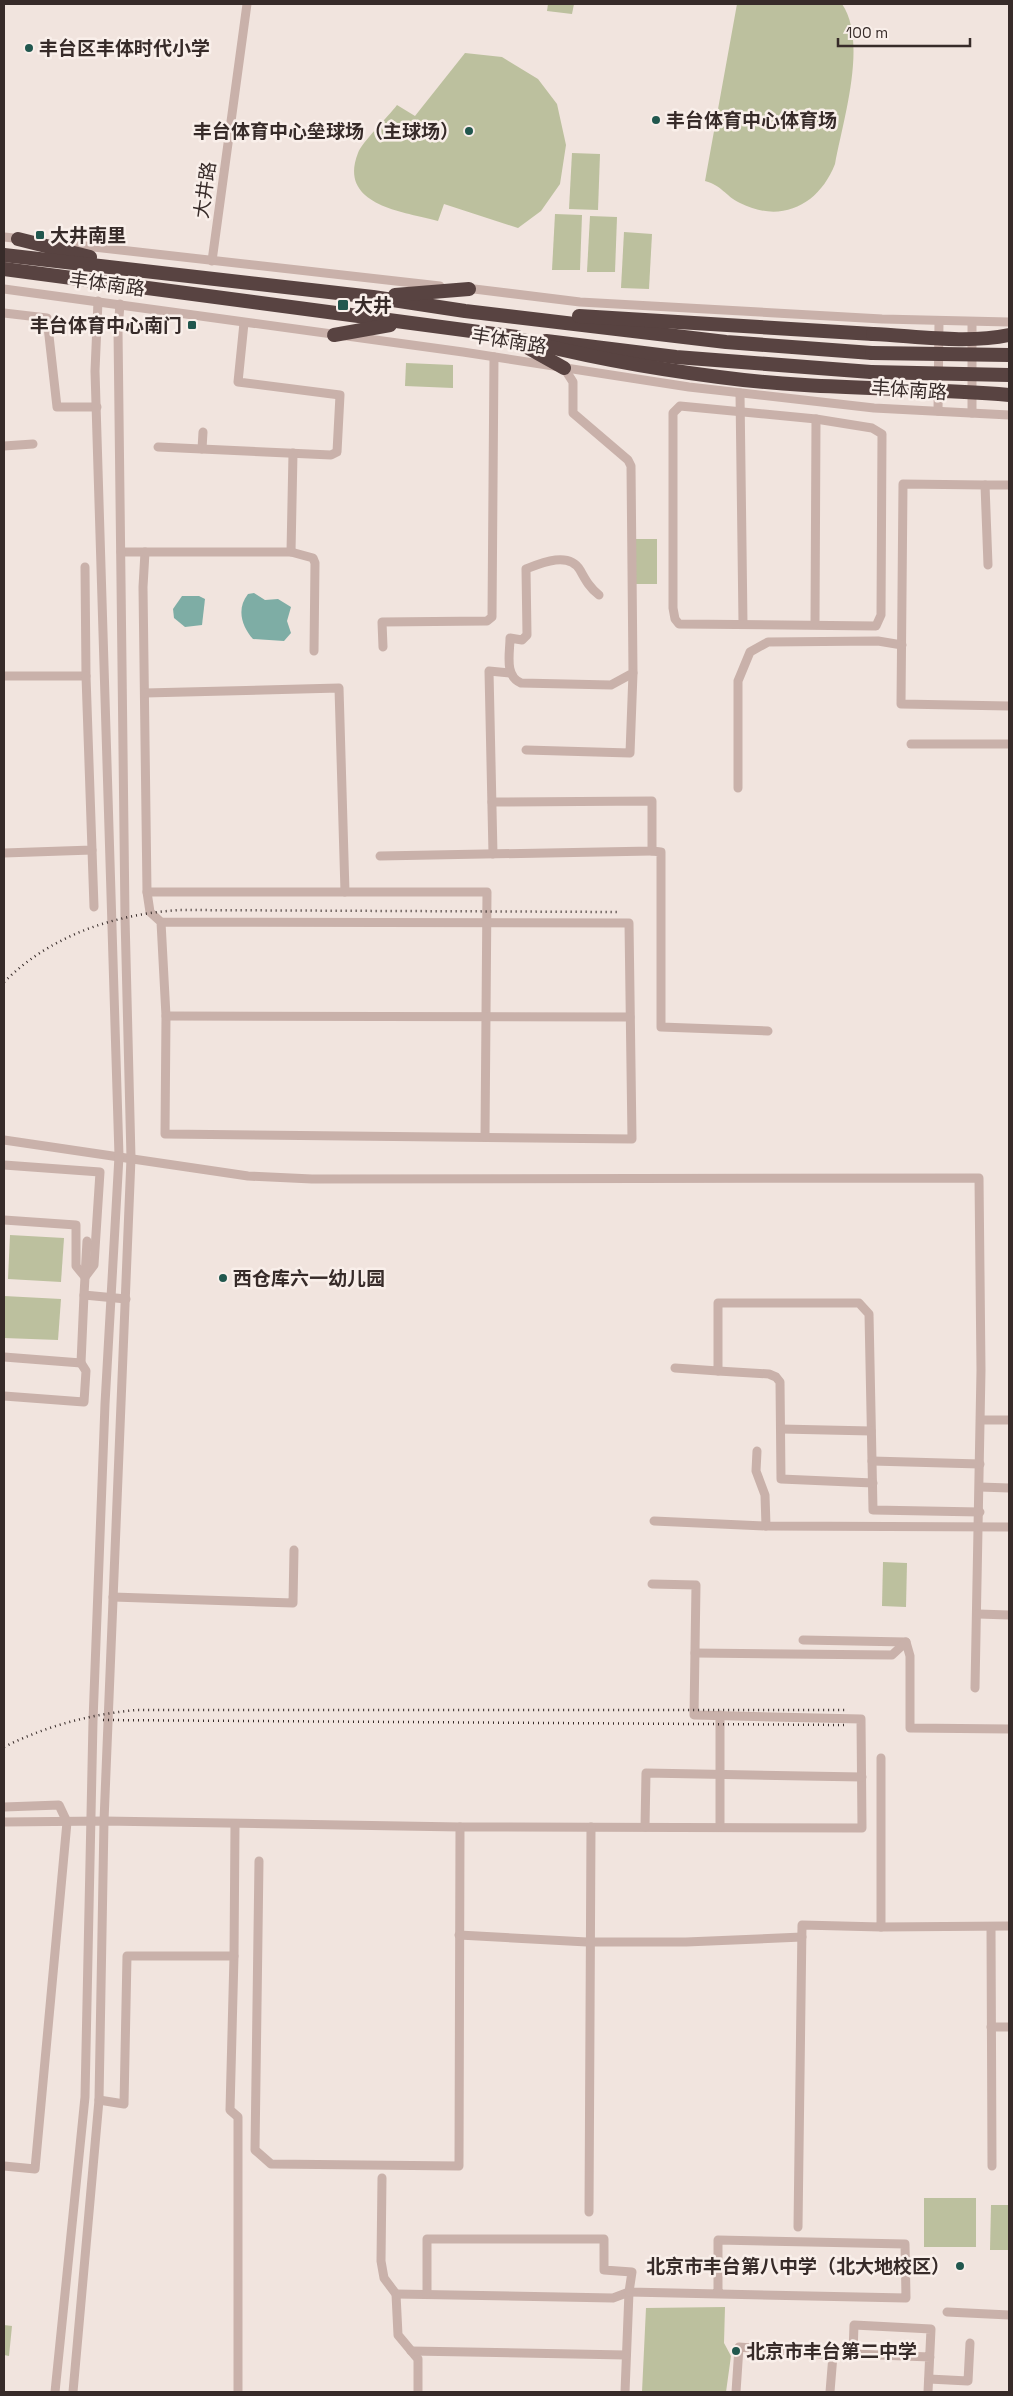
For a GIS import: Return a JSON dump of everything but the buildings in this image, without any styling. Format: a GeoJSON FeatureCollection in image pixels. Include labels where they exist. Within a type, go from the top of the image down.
{"type":"FeatureCollection","features":[{"type":"Feature","properties":{"kind":"highway"},"geometry":{"type":"LineString","coordinates":[[18,239],[135,269]]}},
{"type":"Feature","properties":{"kind":"highway","name":"丰体南路"},"geometry":{"type":"LineString","coordinates":[[4,255],[373,297],[464,311],[726,342],[872,353],[1009,355]]}},
{"type":"Feature","properties":{"kind":"highway","name":"丰体南路"},"geometry":{"type":"LineString","coordinates":[[4,269],[676,357],[871,372],[1009,374]]}},
{"type":"Feature","properties":{"kind":"highway"},"geometry":{"type":"LineString","coordinates":[[4,278],[73,278]]}},
{"type":"Feature","properties":{"kind":"highway"},"geometry":{"type":"LineString","coordinates":[[373,297],[469,289]]}},
{"type":"Feature","properties":{"kind":"highway"},"geometry":{"type":"LineString","coordinates":[[464,311],[668,320],[959,338],[995,338],[1009,335]]}},
{"type":"Feature","properties":{"kind":"highway"},"geometry":{"type":"LineString","coordinates":[[334,335],[406,322]]}},
{"type":"Feature","properties":{"kind":"highway"},"geometry":{"type":"LineString","coordinates":[[507,336],[564,368]]}},
{"type":"Feature","properties":{"kind":"highway"},"geometry":{"type":"LineString","coordinates":[[507,336],[573,354],[720,377],[888,390],[1009,395]]}},
{"type":"Feature","properties":{"kind":"street","name":"大井路"},"geometry":{"type":"LineString","coordinates":[[212,261],[247,4]]}},
{"type":"Feature","properties":{"kind":"street","name":"丰体南路"},"geometry":{"type":"LineString","coordinates":[[4,237],[380,281],[580,302],[939,321],[1009,322]]}},
{"type":"Feature","properties":{"kind":"street","name":"丰体南路"},"geometry":{"type":"LineString","coordinates":[[4,289],[740,393],[874,408],[1009,415]]}},
{"type":"Feature","properties":{"kind":"street"},"geometry":{"type":"LineString","coordinates":[[56,2392],[85,2098],[92,1721],[105,1404],[120,1156],[95,372],[98,301]]}},
{"type":"Feature","properties":{"kind":"street"},"geometry":{"type":"LineString","coordinates":[[73,2392],[99,2100],[104,1821],[131,1158],[125,917],[118,330],[120,304]]}},
{"type":"Feature","properties":{"kind":"street"},"geometry":{"type":"LineString","coordinates":[[4,313],[47,318],[57,407],[96,407]]}},
{"type":"Feature","properties":{"kind":"street"},"geometry":{"type":"LineString","coordinates":[[938,411],[939,321]]}},
{"type":"Feature","properties":{"kind":"street"},"geometry":{"type":"LineString","coordinates":[[972,322],[972,413]]}},
{"type":"Feature","properties":{"kind":"street"},"geometry":{"type":"LineString","coordinates":[[158,447],[293,454],[331,455],[337,452],[340,395],[238,382],[244,323]]}},
{"type":"Feature","properties":{"kind":"street"},"geometry":{"type":"LineString","coordinates":[[382,647],[382,622],[487,621],[492,618],[494,357]]}},
{"type":"Feature","properties":{"kind":"street"},"geometry":{"type":"LineString","coordinates":[[526,750],[630,753],[633,673],[631,466],[628,460],[574,413],[573,382],[564,368]]}},
{"type":"Feature","properties":{"kind":"street"},"geometry":{"type":"LineString","coordinates":[[740,393],[743,623]]}},
{"type":"Feature","properties":{"kind":"street"},"geometry":{"type":"LineString","coordinates":[[680,406],[816,419],[872,428],[882,434],[881,615],[876,626],[743,623],[678,624],[673,608],[673,413],[680,406]]}},
{"type":"Feature","properties":{"kind":"street"},"geometry":{"type":"LineString","coordinates":[[815,624],[816,419]]}},
{"type":"Feature","properties":{"kind":"street"},"geometry":{"type":"LineString","coordinates":[[202,449],[203,432]]}},
{"type":"Feature","properties":{"kind":"street"},"geometry":{"type":"LineString","coordinates":[[4,446],[33,444]]}},
{"type":"Feature","properties":{"kind":"street"},"geometry":{"type":"LineString","coordinates":[[291,552],[293,454]]}},
{"type":"Feature","properties":{"kind":"street"},"geometry":{"type":"LineString","coordinates":[[1009,485],[903,484],[901,704],[1009,706]]}},
{"type":"Feature","properties":{"kind":"street"},"geometry":{"type":"LineString","coordinates":[[985,485],[988,565]]}},
{"type":"Feature","properties":{"kind":"street"},"geometry":{"type":"LineString","coordinates":[[121,552],[291,552],[313,558],[315,563],[314,651]]}},
{"type":"Feature","properties":{"kind":"street"},"geometry":{"type":"LineString","coordinates":[[145,552],[147,892],[150,912],[161,922],[629,923],[632,1139],[165,1134],[166,1016],[161,922]]}},
{"type":"Feature","properties":{"kind":"street"},"geometry":{"type":"LineString","coordinates":[[599,595],[591,589],[579,568],[569,561],[544,562],[526,569],[526,635],[522,640],[510,638],[510,673],[521,683],[610,685],[633,673]]}},
{"type":"Feature","properties":{"kind":"street"},"geometry":{"type":"LineString","coordinates":[[84,567],[94,907]]}},
{"type":"Feature","properties":{"kind":"street"},"geometry":{"type":"LineString","coordinates":[[738,788],[738,681],[750,652],[768,642],[878,641],[902,645]]}},
{"type":"Feature","properties":{"kind":"street"},"geometry":{"type":"LineString","coordinates":[[493,854],[489,671],[510,673]]}},
{"type":"Feature","properties":{"kind":"street"},"geometry":{"type":"LineString","coordinates":[[4,676],[86,676]]}},
{"type":"Feature","properties":{"kind":"street"},"geometry":{"type":"LineString","coordinates":[[145,693],[339,688],[345,892]]}},
{"type":"Feature","properties":{"kind":"street"},"geometry":{"type":"LineString","coordinates":[[911,744],[1009,744]]}},
{"type":"Feature","properties":{"kind":"street"},"geometry":{"type":"LineString","coordinates":[[492,802],[652,801],[652,851]]}},
{"type":"Feature","properties":{"kind":"street"},"geometry":{"type":"LineString","coordinates":[[4,853],[92,850]]}},
{"type":"Feature","properties":{"kind":"street"},"geometry":{"type":"LineString","coordinates":[[380,856],[661,852],[661,1027],[768,1031]]}},
{"type":"Feature","properties":{"kind":"street"},"geometry":{"type":"LineString","coordinates":[[147,892],[488,892],[485,1137]]}},
{"type":"Feature","properties":{"kind":"street"},"geometry":{"type":"LineString","coordinates":[[166,1016],[630,1017]]}},
{"type":"Feature","properties":{"kind":"street"},"geometry":{"type":"LineString","coordinates":[[4,1140],[248,1176],[312,1179],[979,1178],[981,1420],[975,1688]]}},
{"type":"Feature","properties":{"kind":"street"},"geometry":{"type":"LineString","coordinates":[[4,1165],[100,1172],[94,1264],[85,1277]]}},
{"type":"Feature","properties":{"kind":"street"},"geometry":{"type":"LineString","coordinates":[[4,1220],[76,1225],[76,1266],[85,1277]]}},
{"type":"Feature","properties":{"kind":"street"},"geometry":{"type":"LineString","coordinates":[[4,1396],[84,1402],[86,1371],[81,1363],[86,1241]]}},
{"type":"Feature","properties":{"kind":"street"},"geometry":{"type":"LineString","coordinates":[[84,1295],[126,1299]]}},
{"type":"Feature","properties":{"kind":"street"},"geometry":{"type":"LineString","coordinates":[[718,1370],[716,1333],[718,1303],[859,1303],[869,1314],[873,1510],[980,1512]]}},
{"type":"Feature","properties":{"kind":"street"},"geometry":{"type":"LineString","coordinates":[[4,1357],[81,1363]]}},
{"type":"Feature","properties":{"kind":"street"},"geometry":{"type":"LineString","coordinates":[[675,1368],[718,1370],[776,1377],[780,1382],[781,1479],[873,1483]]}},
{"type":"Feature","properties":{"kind":"street"},"geometry":{"type":"LineString","coordinates":[[981,1420],[1009,1420]]}},
{"type":"Feature","properties":{"kind":"street"},"geometry":{"type":"LineString","coordinates":[[781,1429],[871,1431]]}},
{"type":"Feature","properties":{"kind":"street"},"geometry":{"type":"LineString","coordinates":[[757,1451],[756,1471],[765,1495],[766,1526]]}},
{"type":"Feature","properties":{"kind":"street"},"geometry":{"type":"LineString","coordinates":[[872,1461],[980,1464]]}},
{"type":"Feature","properties":{"kind":"street"},"geometry":{"type":"LineString","coordinates":[[980,1487],[1009,1488]]}},
{"type":"Feature","properties":{"kind":"street"},"geometry":{"type":"LineString","coordinates":[[654,1521],[766,1526],[1009,1527]]}},
{"type":"Feature","properties":{"kind":"street"},"geometry":{"type":"LineString","coordinates":[[113,1597],[293,1602],[294,1550]]}},
{"type":"Feature","properties":{"kind":"street"},"geometry":{"type":"LineString","coordinates":[[4,1822],[104,1821],[460,1827],[862,1828],[861,1719],[720,1714],[694,1715],[696,1585],[652,1584]]}},
{"type":"Feature","properties":{"kind":"street"},"geometry":{"type":"LineString","coordinates":[[978,1614],[1009,1615]]}},
{"type":"Feature","properties":{"kind":"street"},"geometry":{"type":"LineString","coordinates":[[803,1640],[906,1642]]}},
{"type":"Feature","properties":{"kind":"street"},"geometry":{"type":"LineString","coordinates":[[695,1653],[892,1654],[906,1642]]}},
{"type":"Feature","properties":{"kind":"street"},"geometry":{"type":"LineString","coordinates":[[906,1642],[910,1656],[910,1728],[1009,1730]]}},
{"type":"Feature","properties":{"kind":"street"},"geometry":{"type":"LineString","coordinates":[[720,1714],[720,1827]]}},
{"type":"Feature","properties":{"kind":"street"},"geometry":{"type":"LineString","coordinates":[[881,1758],[881,1927]]}},
{"type":"Feature","properties":{"kind":"street"},"geometry":{"type":"LineString","coordinates":[[645,1827],[646,1773],[862,1777]]}},
{"type":"Feature","properties":{"kind":"street"},"geometry":{"type":"LineString","coordinates":[[4,1807],[59,1805],[68,1822],[35,2169],[4,2166]]}},
{"type":"Feature","properties":{"kind":"street"},"geometry":{"type":"LineString","coordinates":[[235,1824],[230,2110],[238,2117],[238,2392]]}},
{"type":"Feature","properties":{"kind":"street"},"geometry":{"type":"LineString","coordinates":[[259,1861],[255,2150],[271,2164],[459,2166],[460,1827]]}},
{"type":"Feature","properties":{"kind":"street"},"geometry":{"type":"LineString","coordinates":[[589,2212],[591,1827]]}},
{"type":"Feature","properties":{"kind":"street"},"geometry":{"type":"LineString","coordinates":[[798,2227],[802,1925],[881,1927],[1009,1926]]}},
{"type":"Feature","properties":{"kind":"street"},"geometry":{"type":"LineString","coordinates":[[991,1927],[992,2166]]}},
{"type":"Feature","properties":{"kind":"street"},"geometry":{"type":"LineString","coordinates":[[459,1935],[591,1942],[686,1942],[802,1937]]}},
{"type":"Feature","properties":{"kind":"street"},"geometry":{"type":"LineString","coordinates":[[99,2100],[124,2104],[127,1956],[234,1956]]}},
{"type":"Feature","properties":{"kind":"street"},"geometry":{"type":"LineString","coordinates":[[991,2027],[1009,2027]]}},
{"type":"Feature","properties":{"kind":"street"},"geometry":{"type":"LineString","coordinates":[[382,2178],[382,2261],[384,2278],[396,2294],[398,2334],[418,2359],[418,2392]]}},
{"type":"Feature","properties":{"kind":"street"},"geometry":{"type":"LineString","coordinates":[[427,2294],[427,2239],[604,2239],[604,2270],[632,2272],[629,2292],[626,2392]]}},
{"type":"Feature","properties":{"kind":"street"},"geometry":{"type":"LineString","coordinates":[[396,2294],[612,2298],[629,2292],[718,2294],[906,2298],[905,2244],[718,2240],[718,2294]]}},
{"type":"Feature","properties":{"kind":"street"},"geometry":{"type":"LineString","coordinates":[[947,2312],[1009,2314]]}},
{"type":"Feature","properties":{"kind":"street"},"geometry":{"type":"LineString","coordinates":[[928,2392],[929,2380],[930,2357],[931,2329],[854,2325],[853,2354],[930,2357]]}},
{"type":"Feature","properties":{"kind":"street"},"geometry":{"type":"LineString","coordinates":[[929,2380],[968,2381],[970,2342]]}},
{"type":"Feature","properties":{"kind":"street"},"geometry":{"type":"LineString","coordinates":[[736,2392],[739,2347],[833,2355],[830,2392]]}},
{"type":"Feature","properties":{"kind":"street"},"geometry":{"type":"LineString","coordinates":[[411,2350],[626,2355]]}},
{"type":"Feature","properties":{"kind":"green space"},"geometry":{"type":"Polygon","coordinates":[[[548,4],[574,4],[572,14],[547,11],[548,4]]]}},
{"type":"Feature","properties":{"kind":"green space"},"geometry":{"type":"Polygon","coordinates":[[[737,4],[842,4],[849,20],[853,39],[851,82],[835,164],[828,178],[809,200],[797,207],[784,211],[770,212],[755,209],[740,203],[716,185],[705,181],[737,4]]]}},
{"type":"Feature","properties":{"kind":"green space","name":"丰台体育中心垒球场（主球场）"},"geometry":{"type":"Polygon","coordinates":[[[465,53],[502,57],[538,79],[557,104],[566,145],[560,184],[541,211],[518,228],[444,204],[438,221],[393,210],[378,204],[365,195],[357,185],[354,171],[360,148],[397,105],[415,116],[465,53]]]}},
{"type":"Feature","properties":{"kind":"green space"},"geometry":{"type":"Polygon","coordinates":[[[572,153],[600,154],[598,210],[569,209],[572,153]]]}},
{"type":"Feature","properties":{"kind":"green space"},"geometry":{"type":"Polygon","coordinates":[[[555,214],[582,215],[580,270],[552,270],[555,214]]]}},
{"type":"Feature","properties":{"kind":"green space"},"geometry":{"type":"Polygon","coordinates":[[[590,216],[617,217],[615,272],[587,272],[590,216]]]}},
{"type":"Feature","properties":{"kind":"green space"},"geometry":{"type":"Polygon","coordinates":[[[624,232],[652,234],[649,289],[621,288],[624,232]]]}},
{"type":"Feature","properties":{"kind":"green space"},"geometry":{"type":"Polygon","coordinates":[[[406,363],[453,365],[453,388],[405,386],[406,363]]]}},
{"type":"Feature","properties":{"kind":"green space"},"geometry":{"type":"Polygon","coordinates":[[[634,539],[657,539],[657,584],[633,584],[634,539]]]}},
{"type":"Feature","properties":{"kind":"green space"},"geometry":{"type":"Polygon","coordinates":[[[10,1235],[64,1238],[61,1282],[8,1279],[10,1235]]]}},
{"type":"Feature","properties":{"kind":"green space"},"geometry":{"type":"Polygon","coordinates":[[[4,1296],[61,1299],[58,1340],[4,1338],[4,1296]]]}},
{"type":"Feature","properties":{"kind":"green space"},"geometry":{"type":"Polygon","coordinates":[[[883,1562],[907,1563],[906,1607],[882,1606],[883,1562]]]}},
{"type":"Feature","properties":{"kind":"green space"},"geometry":{"type":"Polygon","coordinates":[[[924,2198],[976,2198],[976,2247],[924,2247],[924,2198]]]}},
{"type":"Feature","properties":{"kind":"green space"},"geometry":{"type":"Polygon","coordinates":[[[991,2205],[1009,2205],[1009,2250],[990,2250],[991,2205]]]}},
{"type":"Feature","properties":{"kind":"green space"},"geometry":{"type":"Polygon","coordinates":[[[725,2307],[724,2343],[731,2356],[726,2392],[642,2392],[646,2308],[725,2307]]]}},
{"type":"Feature","properties":{"kind":"green space"},"geometry":{"type":"Polygon","coordinates":[[[4,2325],[12,2326],[9,2356],[4,2355],[4,2325]]]}},
{"type":"Feature","properties":{"kind":"water"},"geometry":{"type":"Polygon","coordinates":[[[254,593],[265,600],[278,599],[291,607],[287,621],[291,633],[284,641],[253,639],[249,634],[243,623],[241,612],[244,600],[248,594],[254,593]]]}},
{"type":"Feature","properties":{"kind":"water"},"geometry":{"type":"Polygon","coordinates":[[[182,596],[199,596],[205,599],[202,625],[185,627],[174,618],[173,609],[182,596]]]}},
{"type":"Feature","properties":{"kind":"railway"},"geometry":{"type":"LineString","coordinates":[[4,982],[42,951],[63,940],[108,922],[156,912],[180,910],[618,912]]}},
{"type":"Feature","properties":{"kind":"railway"},"geometry":{"type":"LineString","coordinates":[[4,1747],[36,1733],[69,1722],[137,1710],[847,1710]]}},
{"type":"Feature","properties":{"kind":"railway"},"geometry":{"type":"LineString","coordinates":[[103,1720],[846,1725]]}},
{"type":"Feature","properties":{"kind":"place","name":"丰台区丰体时代小学"},"geometry":{"type":"Point","coordinates":[29,48]}},
{"type":"Feature","properties":{"kind":"place","name":"丰台体育中心体育场"},"geometry":{"type":"Point","coordinates":[656,120]}},
{"type":"Feature","properties":{"kind":"place","name":"丰台体育中心垒球场（主球场）"},"geometry":{"type":"Point","coordinates":[469,131]}},
{"type":"Feature","properties":{"kind":"place","name":"大井南里"},"geometry":{"type":"Point","coordinates":[40,235]}},
{"type":"Feature","properties":{"kind":"place","name":"大井"},"geometry":{"type":"Point","coordinates":[343,305]}},
{"type":"Feature","properties":{"kind":"place","name":"丰台体育中心南门"},"geometry":{"type":"Point","coordinates":[192,325]}},
{"type":"Feature","properties":{"kind":"place","name":"西仓库六一幼儿园"},"geometry":{"type":"Point","coordinates":[223,1278]}},
{"type":"Feature","properties":{"kind":"place","name":"北京市丰台第八中学（北大地校区）"},"geometry":{"type":"Point","coordinates":[960,2266]}},
{"type":"Feature","properties":{"kind":"place","name":"北京市丰台第二中学"},"geometry":{"type":"Point","coordinates":[736,2351]}}]}
